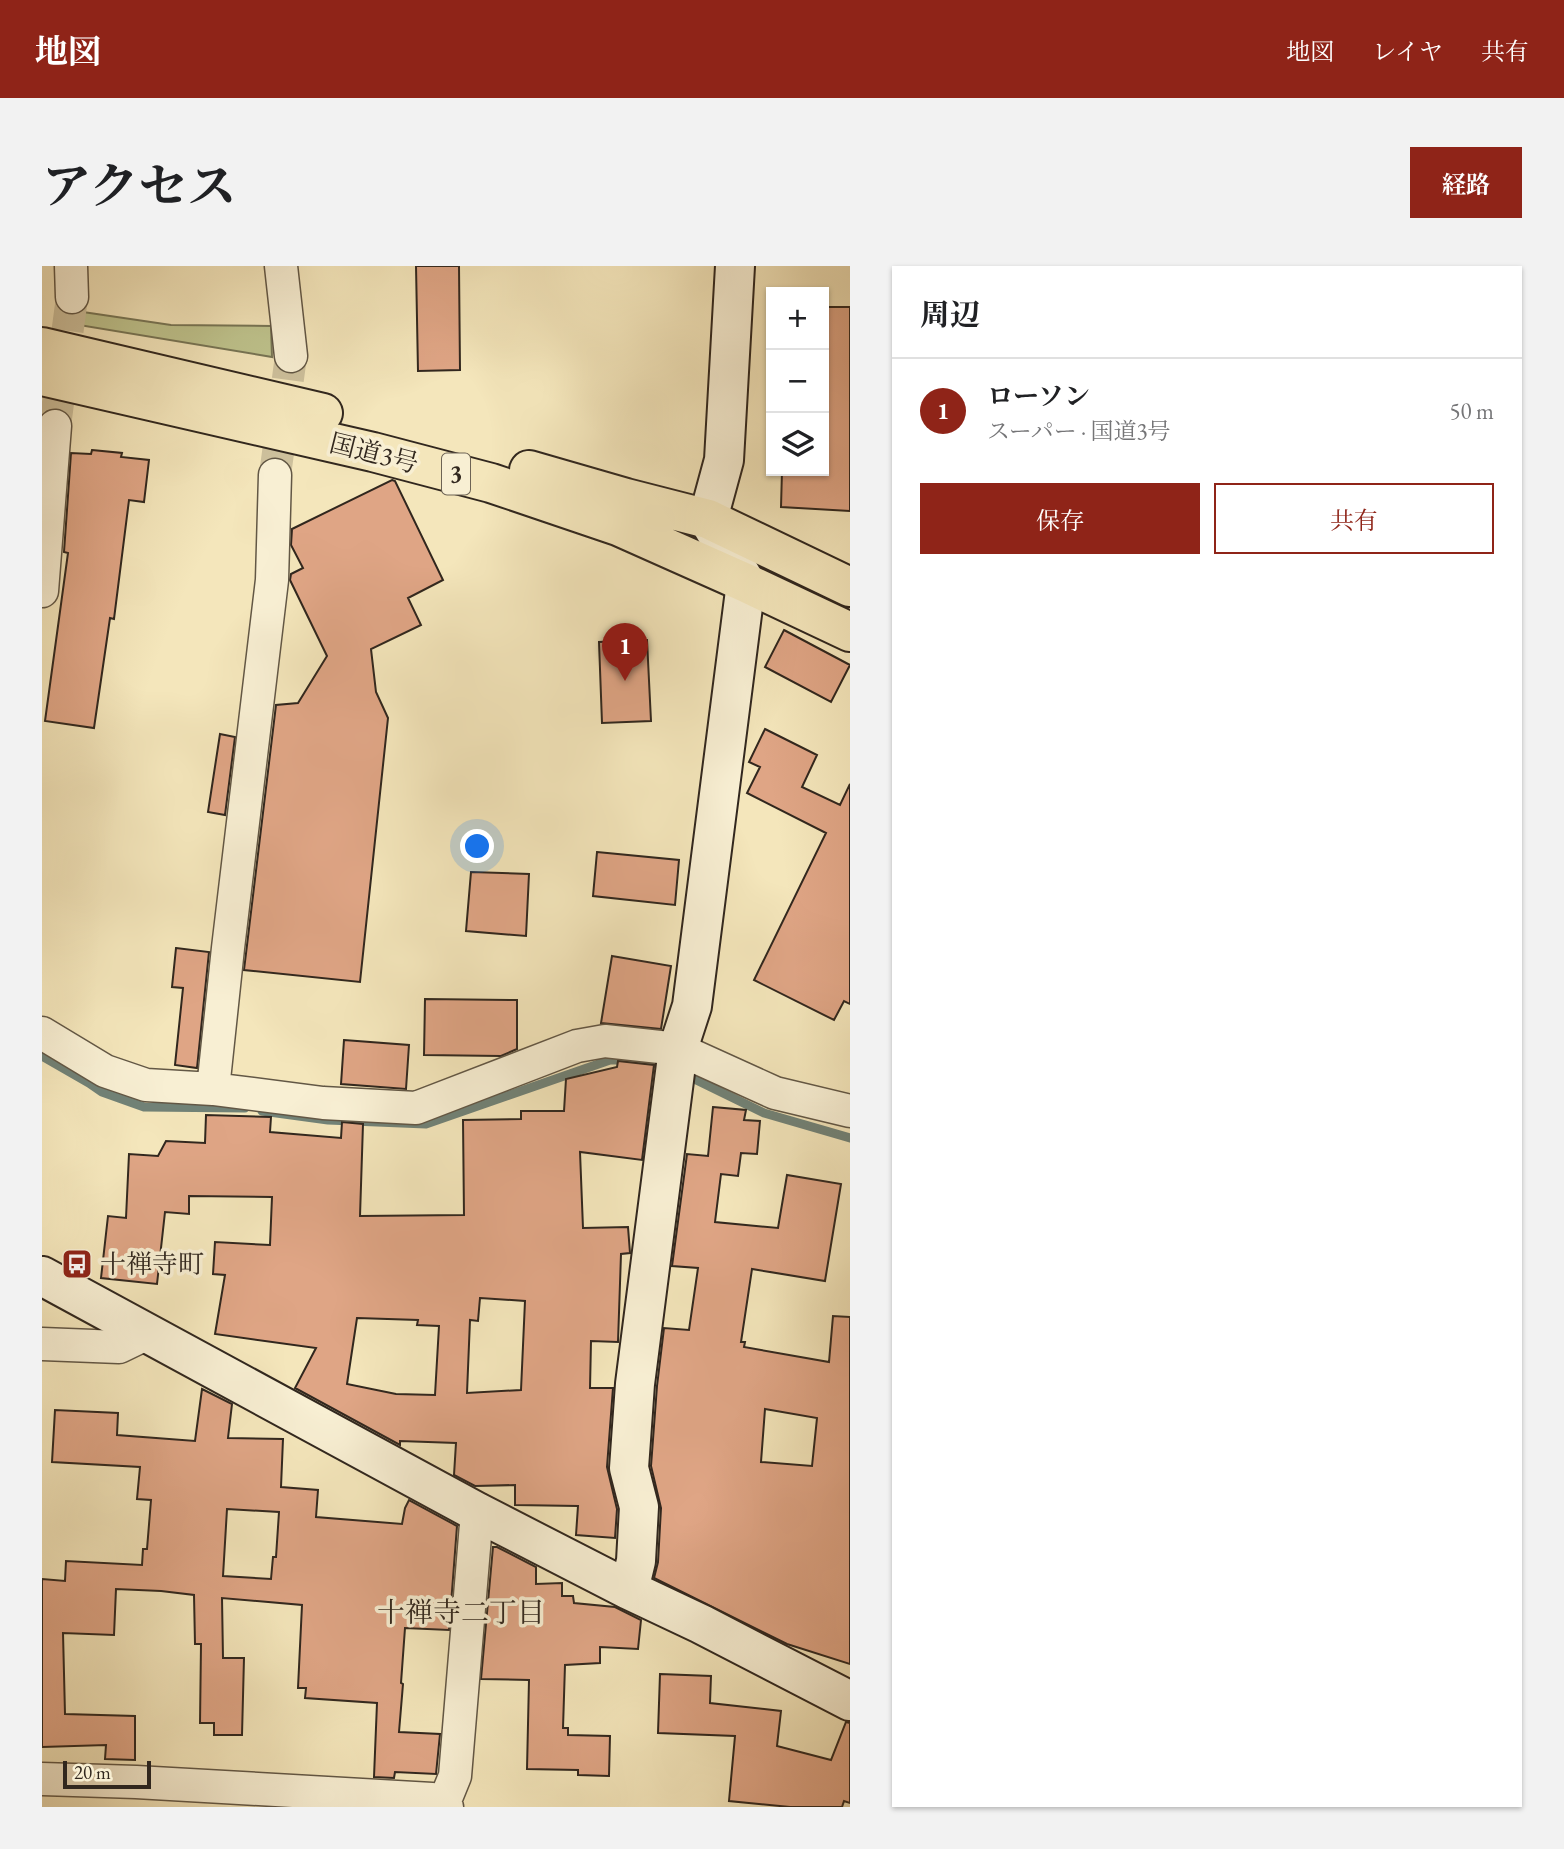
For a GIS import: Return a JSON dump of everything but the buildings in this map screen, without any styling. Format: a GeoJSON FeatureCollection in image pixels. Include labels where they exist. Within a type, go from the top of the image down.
{"type":"FeatureCollection","features":[{"type":"Feature","properties":{"kind":"highway","name":"国道3号"},"geometry":{"type":"LineString","coordinates":[[42,347],[383,428],[708,519],[850,587]]}},
{"type":"Feature","properties":{"kind":"highway","name":"国道3号"},"geometry":{"type":"LineString","coordinates":[[42,376],[373,452],[491,483],[618,526],[850,632]]}},
{"type":"Feature","properties":{"kind":"street"},"geometry":{"type":"LineString","coordinates":[[281,266],[291,356]]}},
{"type":"Feature","properties":{"kind":"street"},"geometry":{"type":"LineString","coordinates":[[629,1590],[636,1561],[639,1507],[629,1468],[635,1384],[678,1049],[692,1006],[746,583],[708,519],[724,460],[735,266]]}},
{"type":"Feature","properties":{"kind":"street"},"geometry":{"type":"LineString","coordinates":[[42,591],[55,426]]}},
{"type":"Feature","properties":{"kind":"street"},"geometry":{"type":"LineString","coordinates":[[213,1089],[272,580],[275,475]]}},
{"type":"Feature","properties":{"kind":"street"},"geometry":{"type":"LineString","coordinates":[[42,1033],[105,1071],[146,1085],[213,1089],[323,1103],[416,1108],[578,1046],[605,1041],[678,1049],[775,1093],[850,1111]]}},
{"type":"Feature","properties":{"kind":"street"},"geometry":{"type":"LineString","coordinates":[[42,1276],[477,1512],[850,1701]]}},
{"type":"Feature","properties":{"kind":"street"},"geometry":{"type":"LineString","coordinates":[[42,1344],[119,1348],[148,1333]]}},
{"type":"Feature","properties":{"kind":"street"},"geometry":{"type":"LineString","coordinates":[[42,1779],[136,1782],[262,1798],[432,1799],[445,1805],[455,1776],[477,1512]]}},
{"type":"Feature","properties":{"kind":"green space"},"geometry":{"type":"Polygon","coordinates":[[[83,312],[171,325],[271,326],[272,357],[79,325],[83,312]]]}},
{"type":"Feature","properties":{"kind":"waterway"},"geometry":{"type":"LineString","coordinates":[[42,1056],[102,1092],[144,1107],[245,1108]]}},
{"type":"Feature","properties":{"kind":"waterway"},"geometry":{"type":"LineString","coordinates":[[262,1111],[328,1120],[426,1124],[610,1060],[640,1060],[666,1066]]}},
{"type":"Feature","properties":{"kind":"waterway"},"geometry":{"type":"LineString","coordinates":[[682,1073],[764,1113],[850,1138]]}},
{"type":"Feature","properties":{"kind":"tunnel"},"geometry":{"type":"LineString","coordinates":[[55,426],[72,297]]}},
{"type":"Feature","properties":{"kind":"tunnel"},"geometry":{"type":"LineString","coordinates":[[275,475],[291,356]]}},
{"type":"Feature","properties":{"kind":"place","name":"ローソン"},"geometry":{"type":"Point","coordinates":[625,681]}},
{"type":"Feature","properties":{"kind":"place","name":"十禅寺町"},"geometry":{"type":"Point","coordinates":[77,1264]}},
{"type":"Feature","properties":{"kind":"district","name":"十禅寺二丁目"},"geometry":{"type":"Point","coordinates":[461,1612]}}]}
